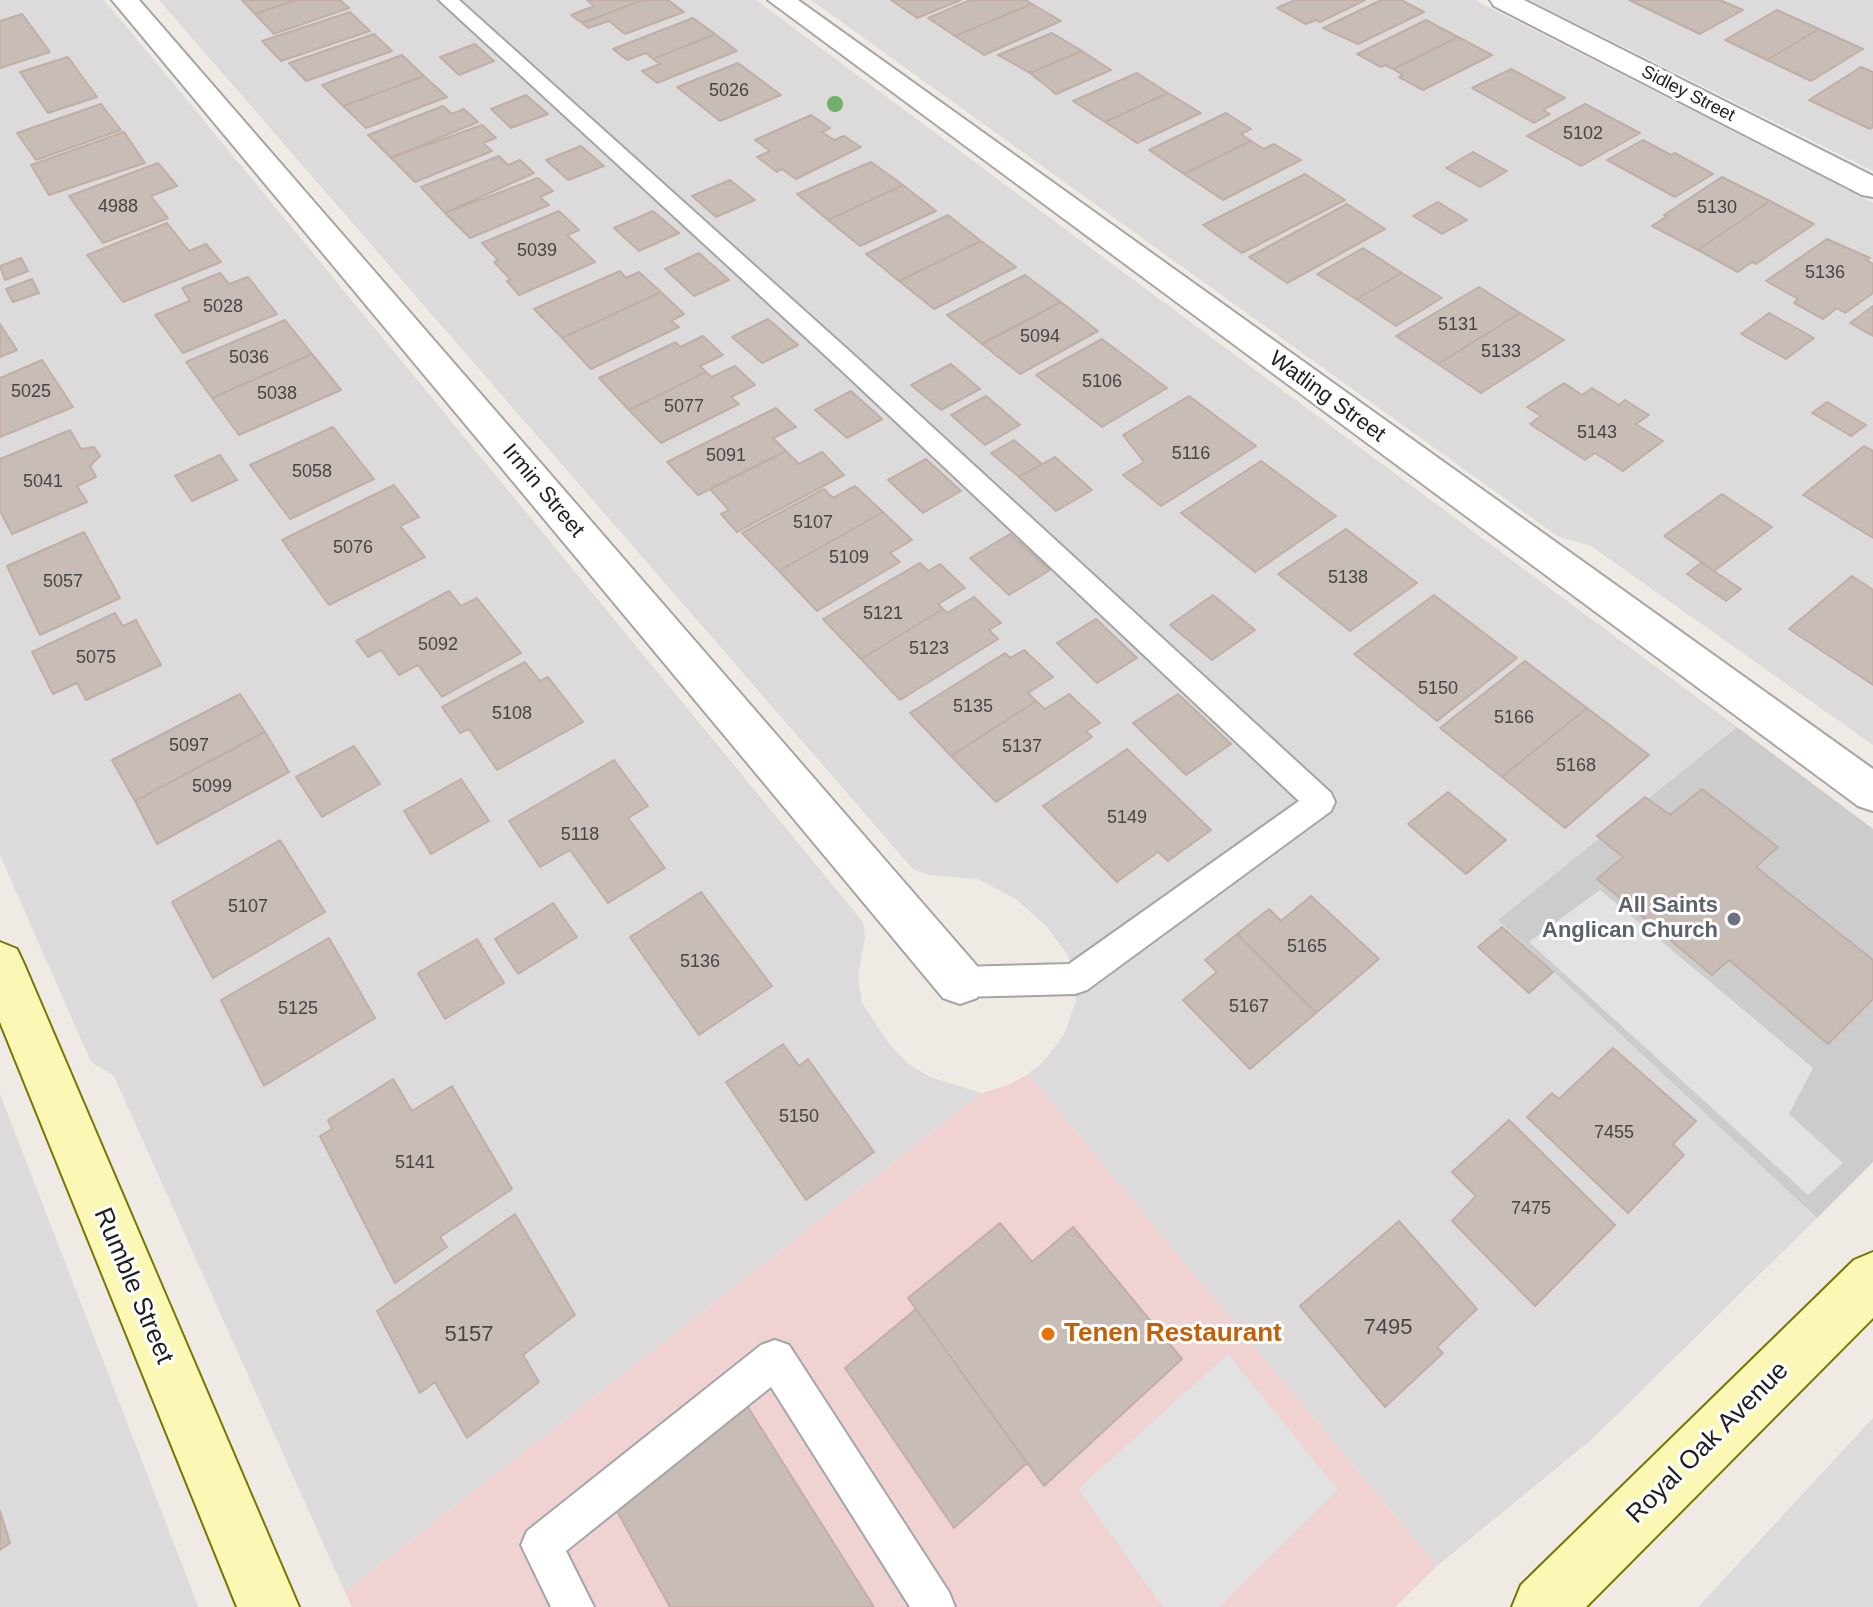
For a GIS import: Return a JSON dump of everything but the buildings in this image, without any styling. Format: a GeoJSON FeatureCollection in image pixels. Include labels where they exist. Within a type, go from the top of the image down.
{"type":"FeatureCollection","features":[{"type":"Feature","properties":{"kind":"street","name":"Irmin Street"},"geometry":{"type":"LineString","coordinates":[[125,0],[960,982]]}},
{"type":"Feature","properties":{"kind":"street","name":"Watling Street"},"geometry":{"type":"LineString","coordinates":[[781,0],[1873,793]]}},
{"type":"Feature","properties":{"kind":"street","name":"Sidley Street"},"geometry":{"type":"LineString","coordinates":[[1503,0],[1873,188]]}},
{"type":"Feature","properties":{"kind":"street","name":"Rumble Street"},"geometry":{"type":"LineString","coordinates":[[5,992],[268,1607]]}},
{"type":"Feature","properties":{"kind":"street","name":"Royal Oak Avenue"},"geometry":{"type":"LineString","coordinates":[[1543,1607],[1873,1279]]}},
{"type":"Feature","properties":{"kind":"lane"},"geometry":{"type":"LineString","coordinates":[[448,0],[860,374],[1320,802],[1075,979],[960,982]]}},
{"type":"Feature","properties":{"kind":"lane"},"geometry":{"type":"LineString","coordinates":[[573,1607],[541,1545],[775,1359],[934,1607]]}},
{"type":"Feature","properties":{"kind":"shaded area"},"geometry":{"type":"Polygon","coordinates":[[[0,0],[103,0],[122,21],[863,922],[865,937],[858,977],[862,1003],[889,1044],[909,1064],[930,1077],[982,1093],[345,1592],[114,1076],[91,1062],[0,855],[0,0]]]}},
{"type":"Feature","properties":{"kind":"shaded area"},"geometry":{"type":"Polygon","coordinates":[[[159,0],[756,0],[1737,727],[1498,920],[1817,1218],[1591,1440],[1437,1566],[1028,1074],[1043,1062],[1064,1035],[1076,1001],[1067,954],[1047,927],[1016,899],[978,879],[929,875],[913,869],[159,0]]]}},
{"type":"Feature","properties":{"kind":"shaded area"},"geometry":{"type":"Polygon","coordinates":[[[811,0],[1475,0],[1873,203],[1873,745],[1591,546],[1557,536],[811,0]]]}},
{"type":"Feature","properties":{"kind":"shaded area"},"geometry":{"type":"Polygon","coordinates":[[[1530,0],[1873,0],[1873,171],[1530,0]]]}},
{"type":"Feature","properties":{"kind":"shaded area"},"geometry":{"type":"Polygon","coordinates":[[[1737,727],[1873,829],[1873,1162],[1817,1218],[1498,920],[1737,727]]]}},
{"type":"Feature","properties":{"kind":"shaded area"},"geometry":{"type":"Polygon","coordinates":[[[1600,890],[1813,1068],[1789,1114],[1843,1163],[1808,1195],[1529,942],[1600,890]]]}},
{"type":"Feature","properties":{"kind":"shaded area"},"geometry":{"type":"Polygon","coordinates":[[[1028,1074],[1437,1566],[1395,1607],[352,1607],[345,1592],[982,1093],[1011,1084],[1028,1074]]]}},
{"type":"Feature","properties":{"kind":"shaded area"},"geometry":{"type":"Polygon","coordinates":[[[0,1094],[198,1606],[196,1607],[0,1607],[0,1094]]]}},
{"type":"Feature","properties":{"kind":"shaded area"},"geometry":{"type":"Polygon","coordinates":[[[1228,1354],[1338,1490],[1219,1607],[1163,1607],[1078,1489],[1228,1354]]]}},
{"type":"Feature","properties":{"kind":"shaded area"},"geometry":{"type":"Polygon","coordinates":[[[1873,1418],[1873,1607],[1698,1607],[1873,1418]]]}},
{"type":"Feature","properties":{"kind":"place","name":"All Saints Anglican Church"},"geometry":{"type":"Point","coordinates":[1734,919]}},
{"type":"Feature","properties":{"kind":"place","name":"Tenen Restaurant"},"geometry":{"type":"Point","coordinates":[1048,1334]}}]}
